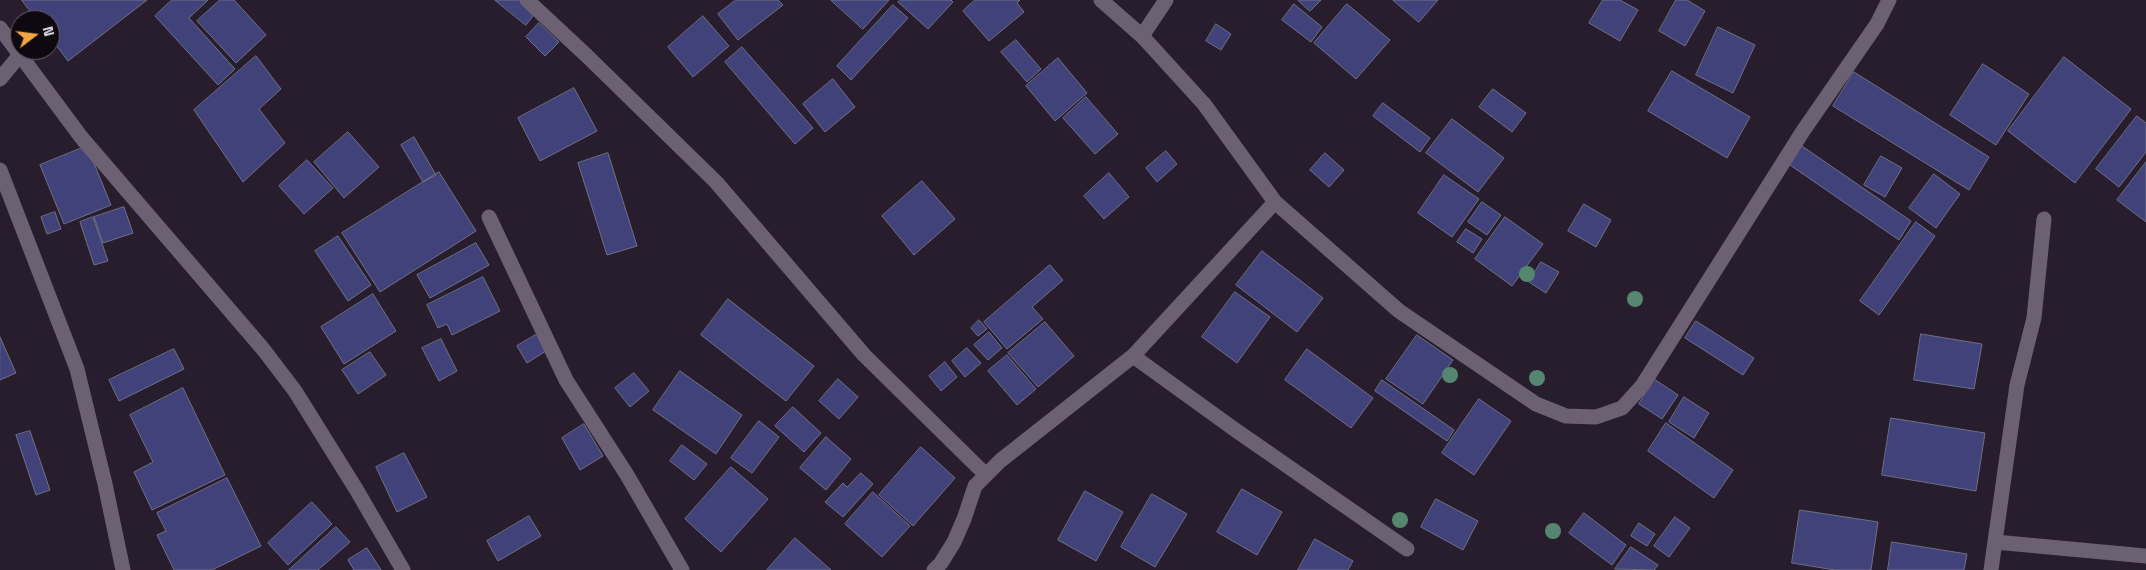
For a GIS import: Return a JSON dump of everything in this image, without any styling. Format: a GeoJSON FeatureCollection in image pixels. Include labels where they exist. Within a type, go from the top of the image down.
{"type":"FeatureCollection","features":[{"type":"Feature","properties":{"kind":"street"},"geometry":{"type":"LineString","coordinates":[[527,0],[588,56],[716,182],[864,354],[986,474]]}},
{"type":"Feature","properties":{"kind":"street"},"geometry":{"type":"LineString","coordinates":[[1101,0],[1142,36],[1204,104],[1275,202],[1399,311],[1536,404],[1566,416],[1596,417],[1622,408],[1642,386],[1803,132],[1877,24],[1889,0]]}},
{"type":"Feature","properties":{"kind":"street"},"geometry":{"type":"LineString","coordinates":[[1142,36],[1166,0]]}},
{"type":"Feature","properties":{"kind":"street"},"geometry":{"type":"LineString","coordinates":[[0,28],[10,43]]}},
{"type":"Feature","properties":{"kind":"street"},"geometry":{"type":"LineString","coordinates":[[0,78],[16,60]]}},
{"type":"Feature","properties":{"kind":"street"},"geometry":{"type":"LineString","coordinates":[[22,60],[81,137],[263,349],[295,391],[356,488],[403,570]]}},
{"type":"Feature","properties":{"kind":"street"},"geometry":{"type":"LineString","coordinates":[[0,170],[78,369],[123,570]]}},
{"type":"Feature","properties":{"kind":"street"},"geometry":{"type":"LineString","coordinates":[[934,570],[941,563],[954,542],[975,486],[986,474],[1133,356],[1275,202]]}},
{"type":"Feature","properties":{"kind":"street"},"geometry":{"type":"LineString","coordinates":[[489,218],[566,380],[627,475],[682,570]]}},
{"type":"Feature","properties":{"kind":"street"},"geometry":{"type":"LineString","coordinates":[[1991,570],[2017,385],[2034,318],[2044,219]]}},
{"type":"Feature","properties":{"kind":"street"},"geometry":{"type":"LineString","coordinates":[[1133,356],[1234,429],[1407,549]]}},
{"type":"Feature","properties":{"kind":"street"},"geometry":{"type":"LineString","coordinates":[[1995,542],[2146,556]]}},
{"type":"Feature","properties":{"kind":"building"},"geometry":{"type":"Polygon","coordinates":[[[22,0],[147,0],[68,61],[60,50],[60,10],[30,10],[22,0]]]}},
{"type":"Feature","properties":{"kind":"building"},"geometry":{"type":"Polygon","coordinates":[[[172,0],[208,0],[189,18],[235,69],[218,85],[155,16],[172,0]]]}},
{"type":"Feature","properties":{"kind":"building"},"geometry":{"type":"Polygon","coordinates":[[[220,0],[234,0],[266,35],[236,63],[197,21],[220,0]]]}},
{"type":"Feature","properties":{"kind":"building"},"geometry":{"type":"Polygon","coordinates":[[[495,0],[522,0],[536,12],[526,25],[495,0]]]}},
{"type":"Feature","properties":{"kind":"building"},"geometry":{"type":"Polygon","coordinates":[[[736,0],[778,0],[783,5],[738,40],[718,14],[736,0]]]}},
{"type":"Feature","properties":{"kind":"building"},"geometry":{"type":"Polygon","coordinates":[[[831,0],[889,0],[863,29],[831,0]]]}},
{"type":"Feature","properties":{"kind":"building"},"geometry":{"type":"Polygon","coordinates":[[[900,0],[951,0],[953,2],[928,29],[898,2],[900,0]]]}},
{"type":"Feature","properties":{"kind":"building"},"geometry":{"type":"Polygon","coordinates":[[[975,0],[1020,0],[1017,3],[1024,12],[989,41],[963,11],[975,0]]]}},
{"type":"Feature","properties":{"kind":"building"},"geometry":{"type":"Polygon","coordinates":[[[1298,0],[1321,0],[1310,11],[1298,0]]]}},
{"type":"Feature","properties":{"kind":"building"},"geometry":{"type":"Polygon","coordinates":[[[1393,0],[1438,0],[1419,22],[1393,0]]]}},
{"type":"Feature","properties":{"kind":"building"},"geometry":{"type":"Polygon","coordinates":[[[1603,0],[1620,0],[1638,10],[1620,41],[1589,23],[1603,0]]]}},
{"type":"Feature","properties":{"kind":"building"},"geometry":{"type":"Polygon","coordinates":[[[1676,0],[1687,0],[1705,11],[1685,46],[1659,31],[1676,0]]]}},
{"type":"Feature","properties":{"kind":"building"},"geometry":{"type":"Polygon","coordinates":[[[1294,4],[1322,27],[1311,42],[1282,20],[1294,4]]]}},
{"type":"Feature","properties":{"kind":"building"},"geometry":{"type":"Polygon","coordinates":[[[1347,4],[1390,40],[1356,79],[1314,43],[1347,4]]]}},
{"type":"Feature","properties":{"kind":"building"},"geometry":{"type":"Polygon","coordinates":[[[893,5],[908,18],[851,80],[837,66],[893,5]]]}},
{"type":"Feature","properties":{"kind":"building"},"geometry":{"type":"Polygon","coordinates":[[[703,16],[729,46],[693,77],[668,47],[703,16]]]}},
{"type":"Feature","properties":{"kind":"building"},"geometry":{"type":"Polygon","coordinates":[[[539,23],[559,42],[545,56],[526,37],[539,23]]]}},
{"type":"Feature","properties":{"kind":"building"},"geometry":{"type":"Polygon","coordinates":[[[1216,24],[1231,34],[1221,50],[1206,41],[1216,24]]]}},
{"type":"Feature","properties":{"kind":"building"},"geometry":{"type":"Polygon","coordinates":[[[1718,27],[1755,45],[1733,93],[1696,75],[1718,27]]]}},
{"type":"Feature","properties":{"kind":"building"},"geometry":{"type":"Polygon","coordinates":[[[1016,40],[1041,69],[1027,82],[1001,52],[1016,40]]]}},
{"type":"Feature","properties":{"kind":"building"},"geometry":{"type":"Polygon","coordinates":[[[742,47],[813,128],[795,144],[725,62],[742,47]]]}},
{"type":"Feature","properties":{"kind":"building"},"geometry":{"type":"Polygon","coordinates":[[[256,56],[281,89],[259,109],[285,143],[243,182],[194,110],[256,56]]]}},
{"type":"Feature","properties":{"kind":"building"},"geometry":{"type":"Polygon","coordinates":[[[2064,57],[2131,109],[2075,183],[2008,131],[2064,57]]]}},
{"type":"Feature","properties":{"kind":"building"},"geometry":{"type":"Polygon","coordinates":[[[1058,58],[1087,93],[1055,121],[1026,86],[1058,58]]]}},
{"type":"Feature","properties":{"kind":"building"},"geometry":{"type":"Polygon","coordinates":[[[1983,64],[2029,94],[1996,145],[1950,115],[1983,64]]]}},
{"type":"Feature","properties":{"kind":"building"},"geometry":{"type":"Polygon","coordinates":[[[1672,71],[1750,117],[1727,158],[1648,111],[1672,71]]]}},
{"type":"Feature","properties":{"kind":"building"},"geometry":{"type":"Polygon","coordinates":[[[1854,72],[1989,157],[1969,190],[1833,106],[1854,72]]]}},
{"type":"Feature","properties":{"kind":"building"},"geometry":{"type":"Polygon","coordinates":[[[833,79],[855,107],[825,132],[803,104],[833,79]]]}},
{"type":"Feature","properties":{"kind":"building"},"geometry":{"type":"Polygon","coordinates":[[[574,88],[597,131],[540,161],[518,118],[574,88]]]}},
{"type":"Feature","properties":{"kind":"building"},"geometry":{"type":"Polygon","coordinates":[[[1493,89],[1526,113],[1512,132],[1479,107],[1493,89]]]}},
{"type":"Feature","properties":{"kind":"building"},"geometry":{"type":"Polygon","coordinates":[[[1086,97],[1118,134],[1095,154],[1063,118],[1086,97]]]}},
{"type":"Feature","properties":{"kind":"building"},"geometry":{"type":"Polygon","coordinates":[[[1383,103],[1430,138],[1420,152],[1373,116],[1383,103]]]}},
{"type":"Feature","properties":{"kind":"building"},"geometry":{"type":"Polygon","coordinates":[[[2137,116],[2146,123],[2146,152],[2119,187],[2096,169],[2137,116]]]}},
{"type":"Feature","properties":{"kind":"building"},"geometry":{"type":"Polygon","coordinates":[[[1452,119],[1504,158],[1478,192],[1426,153],[1452,119]]]}},
{"type":"Feature","properties":{"kind":"building"},"geometry":{"type":"Polygon","coordinates":[[[348,132],[379,167],[344,198],[314,162],[348,132]]]}},
{"type":"Feature","properties":{"kind":"building"},"geometry":{"type":"Polygon","coordinates":[[[414,137],[436,175],[423,182],[401,145],[414,137]]]}},
{"type":"Feature","properties":{"kind":"building"},"geometry":{"type":"Polygon","coordinates":[[[1799,144],[1911,221],[1899,240],[1787,163],[1799,144]]]}},
{"type":"Feature","properties":{"kind":"building"},"geometry":{"type":"Polygon","coordinates":[[[87,146],[111,205],[64,224],[40,165],[87,146]]]}},
{"type":"Feature","properties":{"kind":"building"},"geometry":{"type":"Polygon","coordinates":[[[1166,151],[1177,164],[1157,182],[1146,168],[1166,151]]]}},
{"type":"Feature","properties":{"kind":"building"},"geometry":{"type":"Polygon","coordinates":[[[608,153],[637,246],[607,255],[578,163],[608,153]]]}},
{"type":"Feature","properties":{"kind":"building"},"geometry":{"type":"Polygon","coordinates":[[[1325,153],[1344,170],[1329,187],[1310,170],[1325,153]]]}},
{"type":"Feature","properties":{"kind":"building"},"geometry":{"type":"Polygon","coordinates":[[[1881,156],[1902,168],[1885,197],[1864,185],[1881,156]]]}},
{"type":"Feature","properties":{"kind":"building"},"geometry":{"type":"Polygon","coordinates":[[[307,160],[333,188],[304,214],[279,186],[307,160]]]}},
{"type":"Feature","properties":{"kind":"building"},"geometry":{"type":"Polygon","coordinates":[[[2146,162],[2146,222],[2117,200],[2146,162]]]}},
{"type":"Feature","properties":{"kind":"building"},"geometry":{"type":"Polygon","coordinates":[[[439,172],[476,231],[380,292],[342,233],[439,172]]]}},
{"type":"Feature","properties":{"kind":"building"},"geometry":{"type":"Polygon","coordinates":[[[1109,173],[1129,197],[1104,219],[1084,196],[1109,173]]]}},
{"type":"Feature","properties":{"kind":"building"},"geometry":{"type":"Polygon","coordinates":[[[1934,174],[1960,194],[1936,228],[1909,208],[1934,174]]]}},
{"type":"Feature","properties":{"kind":"building"},"geometry":{"type":"Polygon","coordinates":[[[1444,175],[1479,199],[1452,237],[1418,213],[1444,175]]]}},
{"type":"Feature","properties":{"kind":"building"},"geometry":{"type":"Polygon","coordinates":[[[922,181],[955,219],[914,255],[882,216],[922,181]]]}},
{"type":"Feature","properties":{"kind":"building"},"geometry":{"type":"Polygon","coordinates":[[[1482,202],[1501,215],[1487,235],[1468,222],[1482,202]]]}},
{"type":"Feature","properties":{"kind":"building"},"geometry":{"type":"Polygon","coordinates":[[[1584,204],[1611,220],[1596,247],[1568,231],[1584,204]]]}},
{"type":"Feature","properties":{"kind":"building"},"geometry":{"type":"Polygon","coordinates":[[[124,207],[133,233],[103,243],[94,217],[124,207]]]}},
{"type":"Feature","properties":{"kind":"building"},"geometry":{"type":"Polygon","coordinates":[[[55,212],[61,229],[47,234],[41,217],[55,212]]]}},
{"type":"Feature","properties":{"kind":"building"},"geometry":{"type":"Polygon","coordinates":[[[93,217],[108,261],[94,265],[80,222],[93,217]]]}},
{"type":"Feature","properties":{"kind":"building"},"geometry":{"type":"Polygon","coordinates":[[[1505,217],[1543,244],[1512,286],[1475,259],[1505,217]]]}},
{"type":"Feature","properties":{"kind":"building"},"geometry":{"type":"Polygon","coordinates":[[[1916,222],[1935,236],[1879,315],[1860,301],[1916,222]]]}},
{"type":"Feature","properties":{"kind":"building"},"geometry":{"type":"Polygon","coordinates":[[[1466,229],[1482,239],[1473,253],[1457,242],[1466,229]]]}},
{"type":"Feature","properties":{"kind":"building"},"geometry":{"type":"Polygon","coordinates":[[[338,236],[371,285],[348,301],[315,251],[338,236]]]}},
{"type":"Feature","properties":{"kind":"building"},"geometry":{"type":"Polygon","coordinates":[[[476,243],[489,265],[430,298],[417,275],[476,243]]]}},
{"type":"Feature","properties":{"kind":"building"},"geometry":{"type":"Polygon","coordinates":[[[1262,251],[1323,298],[1297,332],[1236,285],[1262,251]]]}},
{"type":"Feature","properties":{"kind":"building"},"geometry":{"type":"Polygon","coordinates":[[[1541,262],[1559,272],[1546,293],[1529,282],[1541,262]]]}},
{"type":"Feature","properties":{"kind":"building"},"geometry":{"type":"Polygon","coordinates":[[[1050,265],[1063,280],[1032,307],[1043,319],[1007,349],[984,322],[1050,265]]]}},
{"type":"Feature","properties":{"kind":"building"},"geometry":{"type":"Polygon","coordinates":[[[483,277],[500,311],[452,335],[447,324],[438,328],[427,305],[483,277]]]}},
{"type":"Feature","properties":{"kind":"building"},"geometry":{"type":"Polygon","coordinates":[[[1235,292],[1270,317],[1237,363],[1202,337],[1235,292]]]}},
{"type":"Feature","properties":{"kind":"building"},"geometry":{"type":"Polygon","coordinates":[[[373,294],[396,331],[344,364],[321,327],[373,294]]]}},
{"type":"Feature","properties":{"kind":"building"},"geometry":{"type":"Polygon","coordinates":[[[728,299],[814,366],[786,401],[701,335],[728,299]]]}},
{"type":"Feature","properties":{"kind":"building"},"geometry":{"type":"Polygon","coordinates":[[[979,320],[987,329],[978,336],[971,328],[979,320]]]}},
{"type":"Feature","properties":{"kind":"building"},"geometry":{"type":"Polygon","coordinates":[[[1696,321],[1754,358],[1743,375],[1685,338],[1696,321]]]}},
{"type":"Feature","properties":{"kind":"building"},"geometry":{"type":"Polygon","coordinates":[[[1045,322],[1074,356],[1038,387],[1008,353],[1045,322]]]}},
{"type":"Feature","properties":{"kind":"building"},"geometry":{"type":"Polygon","coordinates":[[[989,332],[1002,348],[988,360],[974,345],[989,332]]]}},
{"type":"Feature","properties":{"kind":"building"},"geometry":{"type":"Polygon","coordinates":[[[539,333],[549,349],[527,363],[517,346],[539,333]]]}},
{"type":"Feature","properties":{"kind":"building"},"geometry":{"type":"Polygon","coordinates":[[[1921,334],[1982,344],[1974,389],[1914,380],[1921,334]]]}},
{"type":"Feature","properties":{"kind":"building"},"geometry":{"type":"Polygon","coordinates":[[[1417,335],[1453,360],[1423,404],[1386,379],[1417,335]]]}},
{"type":"Feature","properties":{"kind":"building"},"geometry":{"type":"Polygon","coordinates":[[[0,337],[16,373],[0,380],[0,337]]]}},
{"type":"Feature","properties":{"kind":"building"},"geometry":{"type":"Polygon","coordinates":[[[441,339],[457,371],[439,381],[422,348],[441,339]]]}},
{"type":"Feature","properties":{"kind":"building"},"geometry":{"type":"Polygon","coordinates":[[[967,348],[981,363],[965,377],[952,361],[967,348]]]}},
{"type":"Feature","properties":{"kind":"building"},"geometry":{"type":"Polygon","coordinates":[[[174,349],[184,369],[119,401],[109,380],[174,349]]]}},
{"type":"Feature","properties":{"kind":"building"},"geometry":{"type":"Polygon","coordinates":[[[1307,349],[1373,398],[1351,428],[1285,380],[1307,349]]]}},
{"type":"Feature","properties":{"kind":"building"},"geometry":{"type":"Polygon","coordinates":[[[370,352],[386,375],[358,394],[342,370],[370,352]]]}},
{"type":"Feature","properties":{"kind":"building"},"geometry":{"type":"Polygon","coordinates":[[[1007,355],[1036,389],[1017,405],[988,371],[1007,355]]]}},
{"type":"Feature","properties":{"kind":"building"},"geometry":{"type":"Polygon","coordinates":[[[945,362],[957,377],[941,391],[929,376],[945,362]]]}},
{"type":"Feature","properties":{"kind":"building"},"geometry":{"type":"Polygon","coordinates":[[[680,371],[742,415],[716,454],[653,410],[680,371]]]}},
{"type":"Feature","properties":{"kind":"building"},"geometry":{"type":"Polygon","coordinates":[[[634,373],[649,391],[630,407],[615,388],[634,373]]]}},
{"type":"Feature","properties":{"kind":"building"},"geometry":{"type":"Polygon","coordinates":[[[838,379],[858,397],[839,419],[819,401],[838,379]]]}},
{"type":"Feature","properties":{"kind":"building"},"geometry":{"type":"Polygon","coordinates":[[[1654,379],[1678,395],[1662,419],[1639,404],[1654,379]]]}},
{"type":"Feature","properties":{"kind":"building"},"geometry":{"type":"Polygon","coordinates":[[[1382,380],[1454,430],[1447,441],[1375,391],[1382,380]]]}},
{"type":"Feature","properties":{"kind":"building"},"geometry":{"type":"Polygon","coordinates":[[[183,388],[225,475],[152,510],[134,472],[153,462],[130,415],[183,388]]]}},
{"type":"Feature","properties":{"kind":"building"},"geometry":{"type":"Polygon","coordinates":[[[1684,397],[1709,413],[1694,438],[1669,422],[1684,397]]]}},
{"type":"Feature","properties":{"kind":"building"},"geometry":{"type":"Polygon","coordinates":[[[1479,399],[1511,421],[1474,475],[1442,453],[1479,399]]]}},
{"type":"Feature","properties":{"kind":"building"},"geometry":{"type":"Polygon","coordinates":[[[793,407],[821,433],[804,452],[775,426],[793,407]]]}},
{"type":"Feature","properties":{"kind":"building"},"geometry":{"type":"Polygon","coordinates":[[[1891,418],[1985,433],[1976,491],[1882,475],[1891,418]]]}},
{"type":"Feature","properties":{"kind":"building"},"geometry":{"type":"Polygon","coordinates":[[[759,421],[779,437],[752,473],[731,458],[759,421]]]}},
{"type":"Feature","properties":{"kind":"building"},"geometry":{"type":"Polygon","coordinates":[[[1666,423],[1733,470],[1714,498],[1648,451],[1666,423]]]}},
{"type":"Feature","properties":{"kind":"building"},"geometry":{"type":"Polygon","coordinates":[[[584,424],[603,456],[580,470],[562,438],[584,424]]]}},
{"type":"Feature","properties":{"kind":"building"},"geometry":{"type":"Polygon","coordinates":[[[30,431],[50,490],[36,495],[16,435],[30,431]]]}},
{"type":"Feature","properties":{"kind":"building"},"geometry":{"type":"Polygon","coordinates":[[[826,437],[851,459],[826,490],[800,468],[826,437]]]}},
{"type":"Feature","properties":{"kind":"building"},"geometry":{"type":"Polygon","coordinates":[[[682,445],[707,464],[694,480],[670,461],[682,445]]]}},
{"type":"Feature","properties":{"kind":"building"},"geometry":{"type":"Polygon","coordinates":[[[921,447],[955,478],[913,526],[879,495],[921,447]]]}},
{"type":"Feature","properties":{"kind":"building"},"geometry":{"type":"Polygon","coordinates":[[[404,453],[427,497],[397,512],[376,467],[404,453]]]}},
{"type":"Feature","properties":{"kind":"building"},"geometry":{"type":"Polygon","coordinates":[[[731,467],[768,499],[721,552],[685,519],[731,467]]]}},
{"type":"Feature","properties":{"kind":"building"},"geometry":{"type":"Polygon","coordinates":[[[861,473],[873,484],[843,517],[825,502],[843,483],[847,487],[861,473]]]}},
{"type":"Feature","properties":{"kind":"building"},"geometry":{"type":"Polygon","coordinates":[[[227,478],[261,546],[212,570],[174,570],[157,535],[166,531],[157,513],[227,478]]]}},
{"type":"Feature","properties":{"kind":"building"},"geometry":{"type":"Polygon","coordinates":[[[1242,489],[1282,512],[1257,555],[1217,532],[1242,489]]]}},
{"type":"Feature","properties":{"kind":"building"},"geometry":{"type":"Polygon","coordinates":[[[1085,491],[1123,512],[1096,561],[1058,540],[1085,491]]]}},
{"type":"Feature","properties":{"kind":"building"},"geometry":{"type":"Polygon","coordinates":[[[873,492],[910,526],[882,557],[845,524],[873,492]]]}},
{"type":"Feature","properties":{"kind":"building"},"geometry":{"type":"Polygon","coordinates":[[[1152,494],[1187,514],[1155,567],[1121,547],[1152,494]]]}},
{"type":"Feature","properties":{"kind":"building"},"geometry":{"type":"Polygon","coordinates":[[[1436,499],[1478,521],[1463,550],[1421,527],[1436,499]]]}},
{"type":"Feature","properties":{"kind":"building"},"geometry":{"type":"Polygon","coordinates":[[[312,502],[332,524],[288,565],[268,543],[312,502]]]}},
{"type":"Feature","properties":{"kind":"building"},"geometry":{"type":"Polygon","coordinates":[[[1800,510],[1878,522],[1871,570],[1835,570],[1792,563],[1800,510]]]}},
{"type":"Feature","properties":{"kind":"building"},"geometry":{"type":"Polygon","coordinates":[[[1584,513],[1626,545],[1612,565],[1569,533],[1584,513]]]}},
{"type":"Feature","properties":{"kind":"building"},"geometry":{"type":"Polygon","coordinates":[[[529,516],[541,536],[498,561],[487,541],[529,516]]]}},
{"type":"Feature","properties":{"kind":"building"},"geometry":{"type":"Polygon","coordinates":[[[1675,517],[1690,528],[1669,557],[1654,546],[1675,517]]]}},
{"type":"Feature","properties":{"kind":"building"},"geometry":{"type":"Polygon","coordinates":[[[1639,523],[1655,534],[1647,546],[1631,536],[1639,523]]]}},
{"type":"Feature","properties":{"kind":"building"},"geometry":{"type":"Polygon","coordinates":[[[336,527],[350,542],[318,570],[289,570],[336,527]]]}},
{"type":"Feature","properties":{"kind":"building"},"geometry":{"type":"Polygon","coordinates":[[[795,538],[831,570],[767,570],[795,538]]]}},
{"type":"Feature","properties":{"kind":"building"},"geometry":{"type":"Polygon","coordinates":[[[1315,539],[1353,561],[1348,570],[1298,570],[1315,539]]]}},
{"type":"Feature","properties":{"kind":"building"},"geometry":{"type":"Polygon","coordinates":[[[1892,542],[1967,554],[1964,570],[1888,570],[1892,542]]]}},
{"type":"Feature","properties":{"kind":"building"},"geometry":{"type":"Polygon","coordinates":[[[1631,547],[1658,565],[1654,570],[1615,569],[1631,547]]]}},
{"type":"Feature","properties":{"kind":"building"},"geometry":{"type":"Polygon","coordinates":[[[367,548],[381,570],[354,570],[348,560],[367,548]]]}}]}
